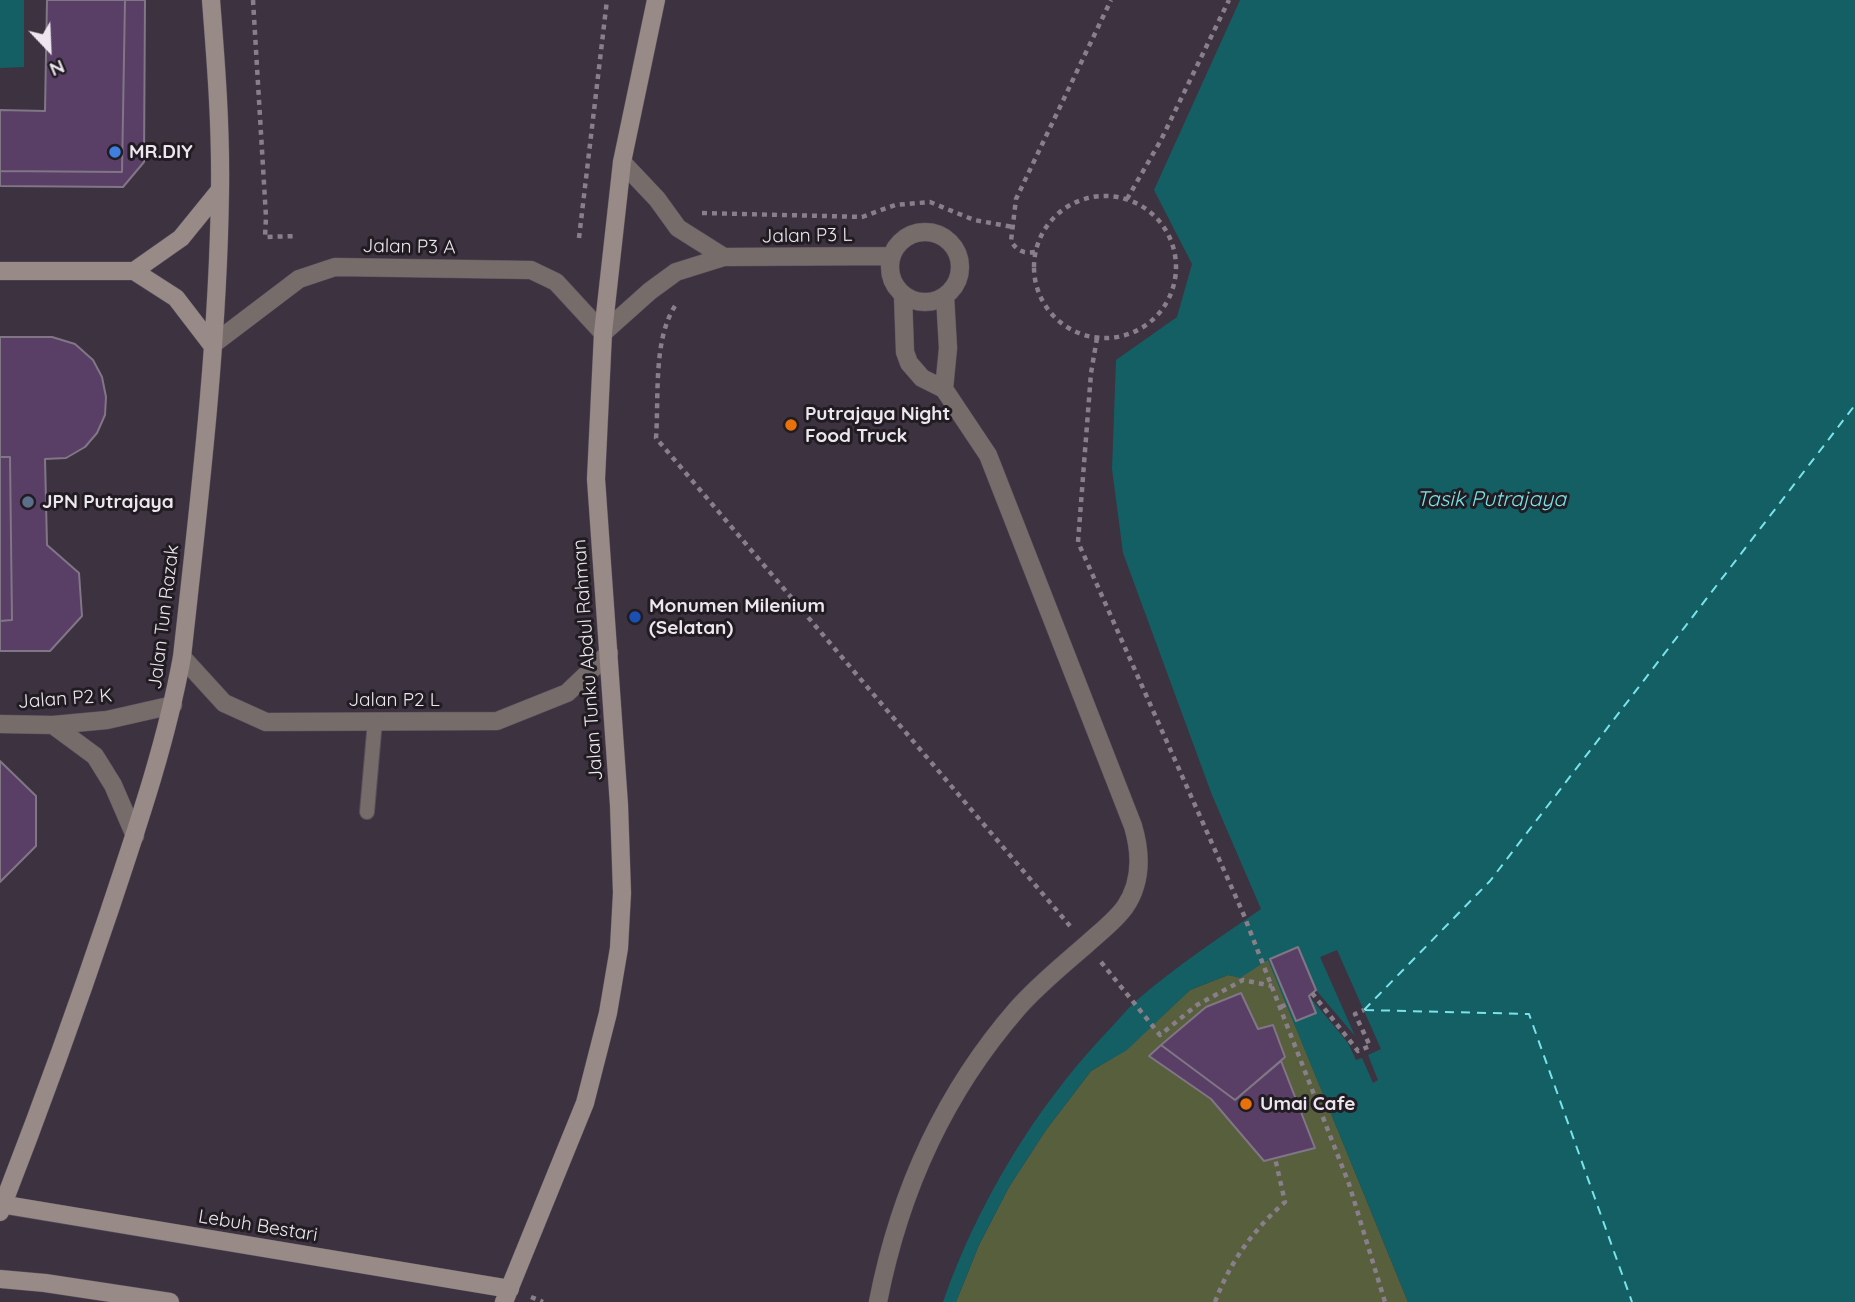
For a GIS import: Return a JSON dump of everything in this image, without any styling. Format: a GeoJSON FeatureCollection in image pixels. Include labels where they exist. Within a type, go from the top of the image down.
{"type":"FeatureCollection","features":[{"type":"Feature","properties":{"kind":"street","name":"Jalan Tun Razak"},"geometry":{"type":"LineString","coordinates":[[1,1207],[65,1040],[135,836],[173,705],[182,657],[212,345],[220,190],[217,72],[211,0]]}},
{"type":"Feature","properties":{"kind":"street","name":"Jalan Tunku Abdul Rahman"},"geometry":{"type":"LineString","coordinates":[[507,1295],[585,1104],[608,1013],[619,948],[622,893],[620,831],[596,479],[604,333],[622,162],[656,0]]}},
{"type":"Feature","properties":{"kind":"street"},"geometry":{"type":"LineString","coordinates":[[622,162],[657,199],[678,228],[724,257]]}},
{"type":"Feature","properties":{"kind":"street"},"geometry":{"type":"LineString","coordinates":[[134,271],[181,239],[220,190]]}},
{"type":"Feature","properties":{"kind":"street"},"geometry":{"type":"LineString","coordinates":[[925,231],[939,234],[952,243],[959,256],[961,271],[956,285],[946,296],[932,302],[917,302],[903,296],[893,285],[889,270],[891,256],[898,243],[910,234],[925,231]]}},
{"type":"Feature","properties":{"kind":"street","name":"Jalan P3 L"},"geometry":{"type":"LineString","coordinates":[[604,333],[650,291],[676,272],[724,257],[891,256]]}},
{"type":"Feature","properties":{"kind":"street","name":"Jalan P3 A"},"geometry":{"type":"LineString","coordinates":[[212,345],[299,279],[335,267],[531,270],[556,282],[604,333]]}},
{"type":"Feature","properties":{"kind":"street"},"geometry":{"type":"LineString","coordinates":[[0,271],[134,271],[176,298],[212,345]]}},
{"type":"Feature","properties":{"kind":"street"},"geometry":{"type":"LineString","coordinates":[[878,1302],[898,1217],[938,1123],[979,1058],[1018,1008],[1125,906],[1135,888],[1139,867],[1138,844],[1133,826],[988,455],[944,389],[922,378],[909,363],[905,352],[903,296]]}},
{"type":"Feature","properties":{"kind":"street"},"geometry":{"type":"LineString","coordinates":[[944,389],[948,348],[946,296]]}},
{"type":"Feature","properties":{"kind":"street","name":"Jalan P2 L"},"geometry":{"type":"LineString","coordinates":[[182,657],[224,703],[266,722],[497,721],[566,693],[609,653]]}},
{"type":"Feature","properties":{"kind":"street","name":"Jalan P2 K"},"geometry":{"type":"LineString","coordinates":[[0,724],[52,725],[107,720],[173,705]]}},
{"type":"Feature","properties":{"kind":"street"},"geometry":{"type":"LineString","coordinates":[[52,725],[95,756],[113,785],[135,836]]}},
{"type":"Feature","properties":{"kind":"street","name":"Lebuh Bestari"},"geometry":{"type":"LineString","coordinates":[[1,1207],[507,1295]]}},
{"type":"Feature","properties":{"kind":"street"},"geometry":{"type":"LineString","coordinates":[[0,1279],[170,1302]]}},
{"type":"Feature","properties":{"kind":"lane"},"geometry":{"type":"LineString","coordinates":[[367,812],[375,721]]}},
{"type":"Feature","properties":{"kind":"path"},"geometry":{"type":"LineString","coordinates":[[253,0],[265,237],[297,236]]}},
{"type":"Feature","properties":{"kind":"path"},"geometry":{"type":"LineString","coordinates":[[579,238],[607,0]]}},
{"type":"Feature","properties":{"kind":"path"},"geometry":{"type":"LineString","coordinates":[[1035,252],[1027,253],[1014,246],[1011,241],[1016,199],[1111,0]]}},
{"type":"Feature","properties":{"kind":"path"},"geometry":{"type":"LineString","coordinates":[[1127,199],[1161,140],[1229,0]]}},
{"type":"Feature","properties":{"kind":"path"},"geometry":{"type":"LineString","coordinates":[[1098,196],[1127,199],[1153,214],[1171,237],[1177,267],[1170,296],[1153,320],[1127,335],[1097,338],[1069,328],[1046,309],[1035,282],[1035,252],[1047,225],[1070,205],[1098,196]]}},
{"type":"Feature","properties":{"kind":"path"},"geometry":{"type":"LineString","coordinates":[[690,212],[862,217],[895,205],[930,202],[974,220],[1013,227]]}},
{"type":"Feature","properties":{"kind":"path"},"geometry":{"type":"LineString","coordinates":[[683,299],[676,304],[667,318],[662,339],[656,438],[1086,944],[1160,1035],[1197,1005],[1243,980],[1272,986]]}},
{"type":"Feature","properties":{"kind":"path"},"geometry":{"type":"LineString","coordinates":[[1097,338],[1091,373],[1079,542],[1243,913],[1349,1184],[1385,1302]]}},
{"type":"Feature","properties":{"kind":"path"},"geometry":{"type":"LineString","coordinates":[[1312,993],[1359,1051],[1370,1046],[1355,1014],[1364,1010]]}},
{"type":"Feature","properties":{"kind":"path"},"geometry":{"type":"LineString","coordinates":[[1280,1007],[1289,1003]]}},
{"type":"Feature","properties":{"kind":"path"},"geometry":{"type":"LineString","coordinates":[[1215,1302],[1224,1279],[1247,1240],[1284,1202],[1275,1158]]}},
{"type":"Feature","properties":{"kind":"shaded area"},"geometry":{"type":"Polygon","coordinates":[[[1268,959],[1408,1302],[956,1302],[979,1245],[1009,1187],[1046,1130],[1091,1071],[1126,1050],[1190,990],[1228,975],[1240,977],[1268,959]]]}},
{"type":"Feature","properties":{"kind":"water"},"geometry":{"type":"Polygon","coordinates":[[[0,0],[24,0],[24,67],[0,68],[0,0]]]}},
{"type":"Feature","properties":{"kind":"water","name":"Tasik Putrajaya"},"geometry":{"type":"Polygon","coordinates":[[[1240,0],[1855,0],[1855,1302],[1408,1302],[1268,960],[1240,978],[1228,975],[1190,990],[1127,1050],[1091,1071],[1046,1130],[1009,1187],[979,1245],[956,1302],[943,1302],[990,1195],[1031,1127],[1078,1064],[1137,1000],[1182,964],[1261,909],[1212,795],[1123,553],[1112,469],[1116,360],[1177,317],[1192,264],[1154,190],[1240,0]]]}},
{"type":"Feature","properties":{"kind":"pier"},"geometry":{"type":"Polygon","coordinates":[[[1337,950],[1381,1049],[1368,1055],[1378,1080],[1373,1083],[1362,1058],[1356,1060],[1348,1043],[1309,996],[1316,990],[1355,1036],[1320,957],[1337,950]]]}},
{"type":"Feature","properties":{"kind":"building"},"geometry":{"type":"Polygon","coordinates":[[[47,0],[125,0],[122,172],[0,171],[0,110],[45,111],[47,0]]]}},
{"type":"Feature","properties":{"kind":"building"},"geometry":{"type":"Polygon","coordinates":[[[125,0],[145,0],[144,162],[123,187],[0,186],[0,171],[122,172],[125,0]]]}},
{"type":"Feature","properties":{"kind":"building","name":"JPN Putrajaya"},"geometry":{"type":"Polygon","coordinates":[[[0,337],[52,337],[75,344],[93,360],[102,377],[106,397],[105,415],[97,433],[85,447],[66,458],[45,459],[47,545],[79,573],[82,616],[50,651],[0,651],[0,621],[12,620],[10,457],[0,457],[0,337]]]}},
{"type":"Feature","properties":{"kind":"building"},"geometry":{"type":"Polygon","coordinates":[[[0,457],[10,457],[12,620],[0,621],[0,457]]]}},
{"type":"Feature","properties":{"kind":"building"},"geometry":{"type":"Polygon","coordinates":[[[0,761],[36,796],[36,846],[0,882],[0,761]]]}},
{"type":"Feature","properties":{"kind":"building"},"geometry":{"type":"Polygon","coordinates":[[[1298,947],[1316,990],[1309,996],[1316,1013],[1296,1021],[1270,959],[1298,947]]]}},
{"type":"Feature","properties":{"kind":"building"},"geometry":{"type":"Polygon","coordinates":[[[1241,993],[1258,1029],[1273,1025],[1285,1057],[1235,1100],[1161,1045],[1206,1007],[1241,993]]]}},
{"type":"Feature","properties":{"kind":"building"},"geometry":{"type":"Polygon","coordinates":[[[1161,1045],[1235,1100],[1281,1061],[1315,1148],[1264,1161],[1211,1099],[1149,1056],[1161,1045]]]}},
{"type":"Feature","properties":{"kind":"ferry route"},"geometry":{"type":"LineString","coordinates":[[1364,1010],[1490,881],[1855,405]]}},
{"type":"Feature","properties":{"kind":"ferry route"},"geometry":{"type":"LineString","coordinates":[[1365,1010],[1529,1014],[1632,1302]]}},
{"type":"Feature","properties":{"kind":"place","name":"MR.DIY"},"geometry":{"type":"Point","coordinates":[115,152]}},
{"type":"Feature","properties":{"kind":"place","name":"Putrajaya Night Food Truck"},"geometry":{"type":"Point","coordinates":[791,425]}},
{"type":"Feature","properties":{"kind":"place","name":"JPN Putrajaya"},"geometry":{"type":"Point","coordinates":[28,502]}},
{"type":"Feature","properties":{"kind":"place","name":"Monumen Milenium (Selatan)"},"geometry":{"type":"Point","coordinates":[635,617]}},
{"type":"Feature","properties":{"kind":"place","name":"Umai Cafe"},"geometry":{"type":"Point","coordinates":[1246,1104]}}]}
